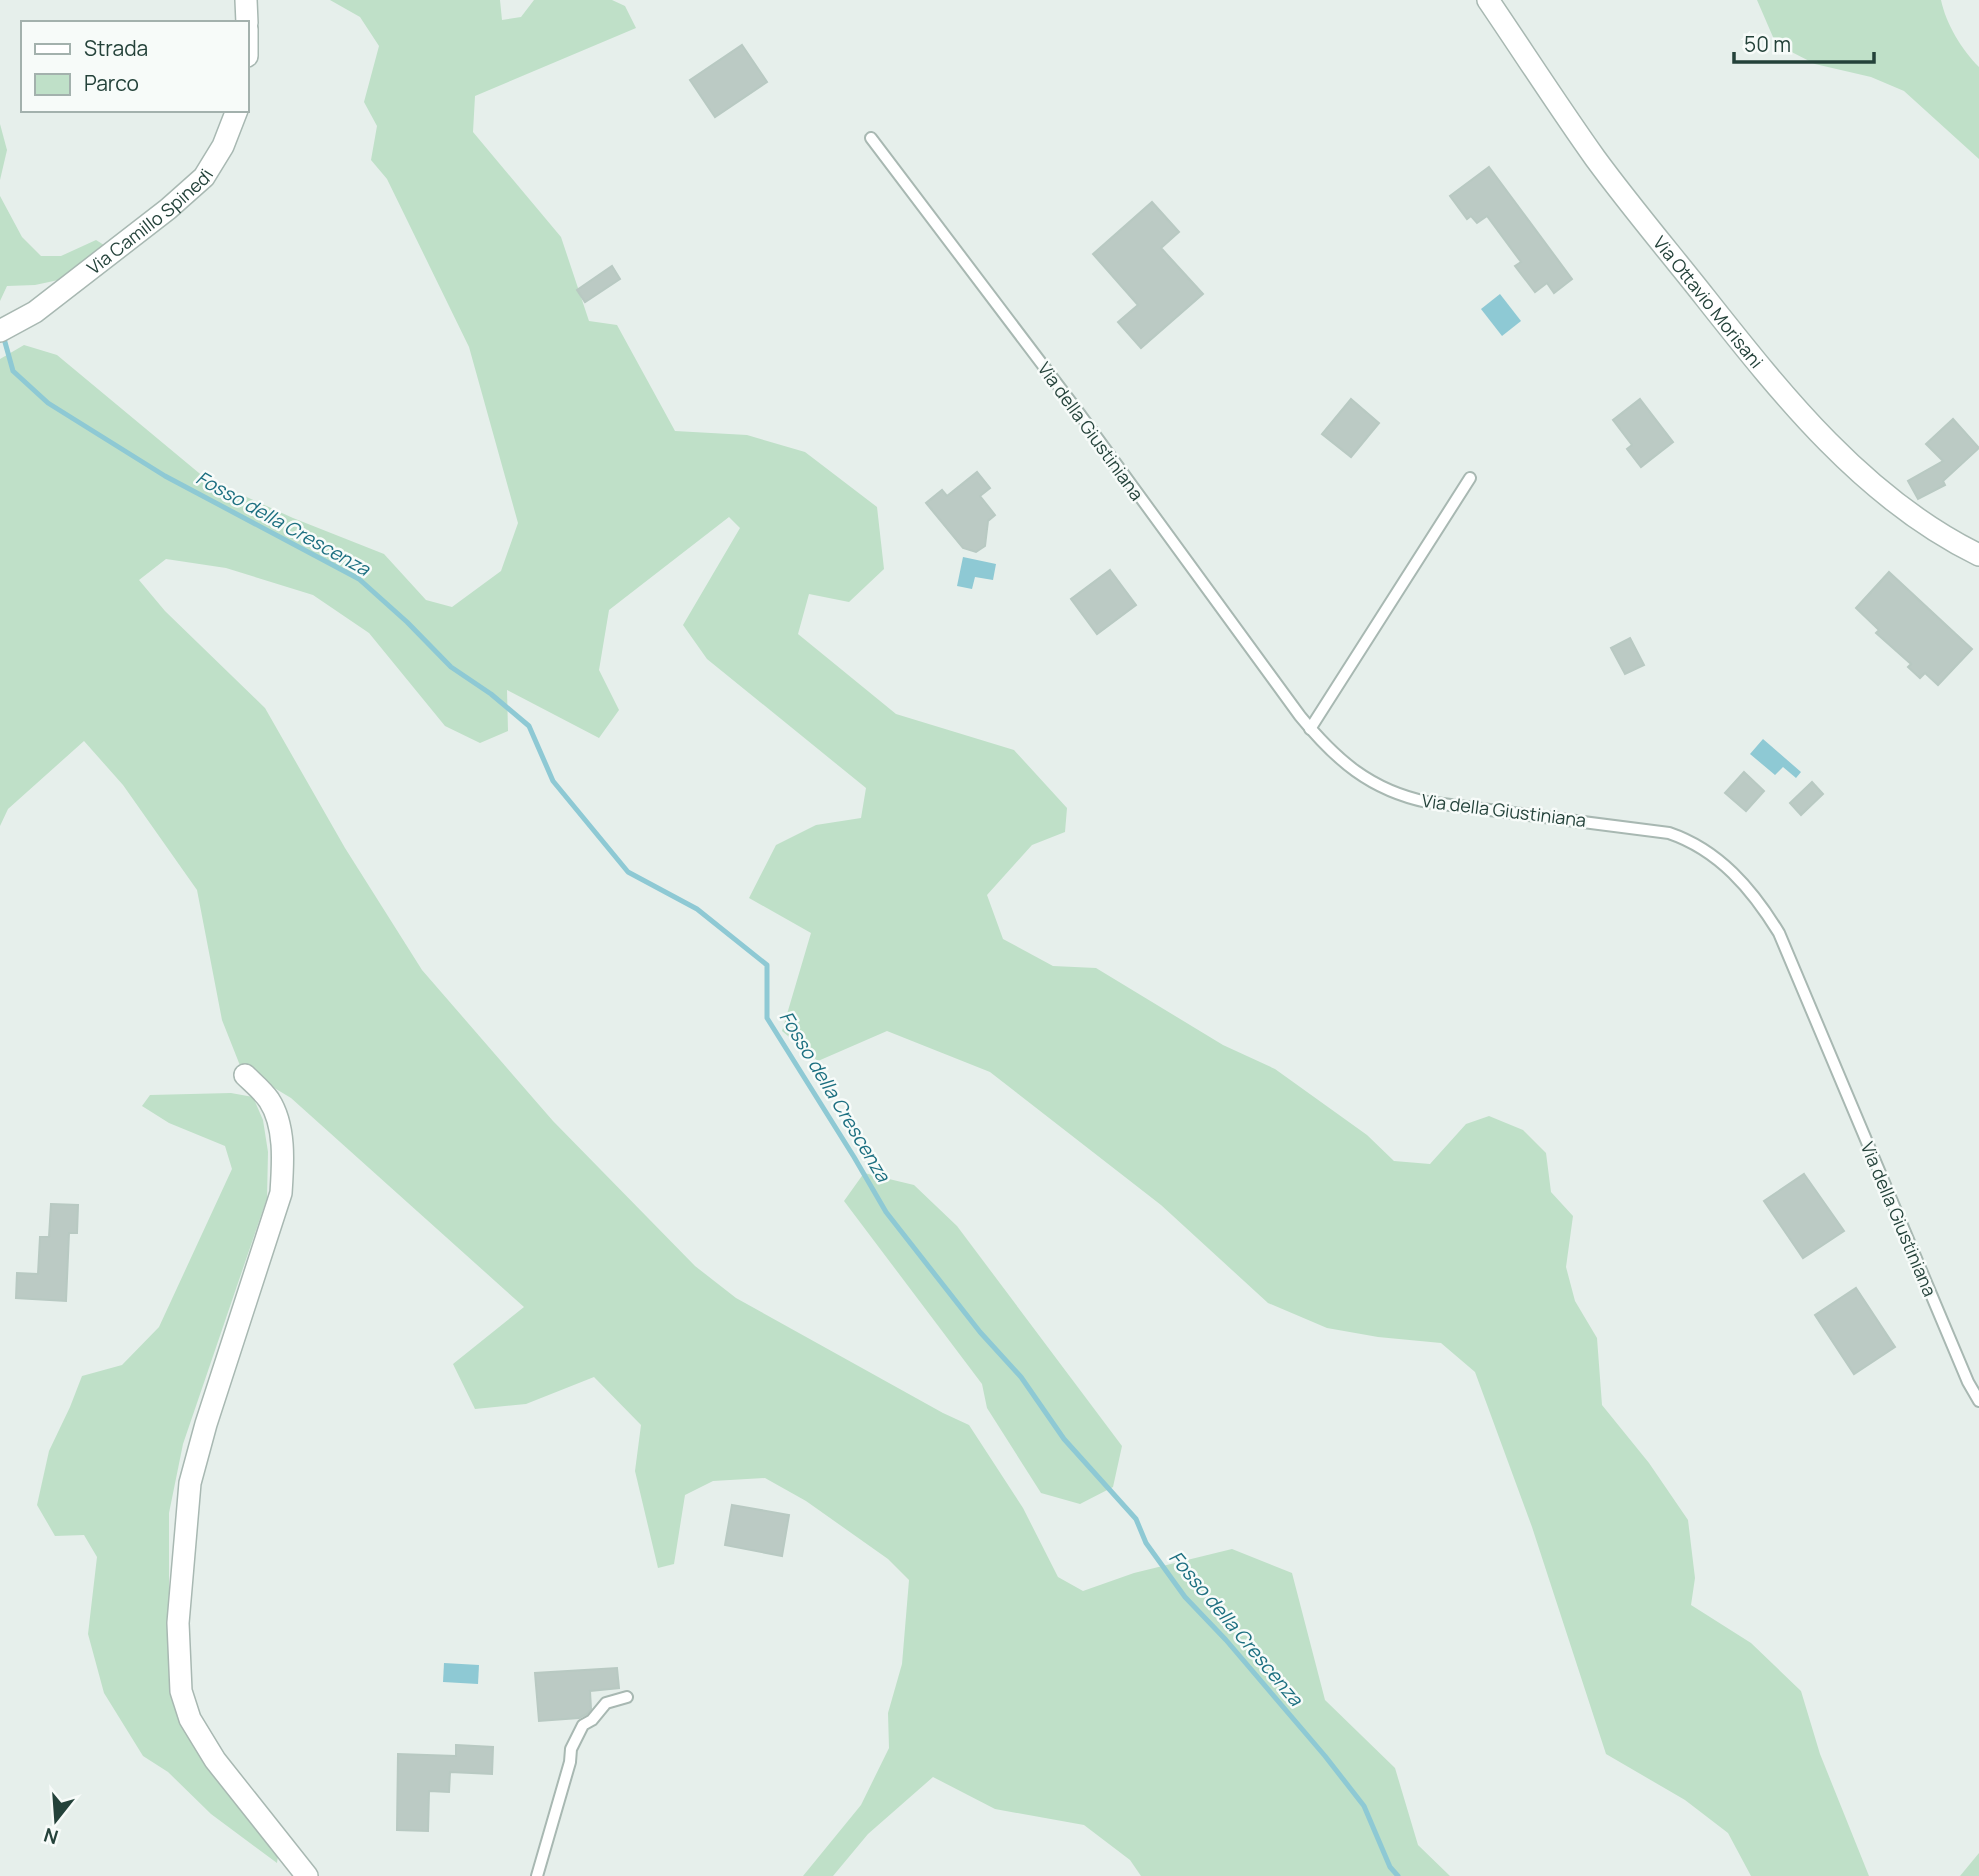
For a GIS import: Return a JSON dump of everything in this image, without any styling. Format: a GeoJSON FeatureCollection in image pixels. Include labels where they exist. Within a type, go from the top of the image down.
{"type":"FeatureCollection","features":[{"type":"Feature","properties":{"kind":"street"},"geometry":{"type":"LineString","coordinates":[[246,0],[247,21]]}},
{"type":"Feature","properties":{"kind":"street","name":"Via Ottavio Morisani"},"geometry":{"type":"LineString","coordinates":[[1488,0],[1596,159],[1759,366],[1838,451],[1875,486],[1930,527],[1979,555]]}},
{"type":"Feature","properties":{"kind":"street","name":"Via Camillo Spinedi"},"geometry":{"type":"LineString","coordinates":[[0,331],[35,312],[168,209],[204,177],[223,146],[236,112]]}},
{"type":"Feature","properties":{"kind":"street"},"geometry":{"type":"LineString","coordinates":[[245,1075],[270,1101],[280,1132],[283,1164],[281,1194],[206,1424],[190,1483],[178,1614],[181,1691],[190,1719],[215,1760],[307,1876]]}},
{"type":"Feature","properties":{"kind":"lane","name":"Via della Giustiniana"},"geometry":{"type":"LineString","coordinates":[[871,138],[1076,409],[1310,729],[1361,776],[1404,797],[1427,802],[1654,829],[1684,838],[1713,854],[1728,867],[1761,905],[1779,933],[1968,1382],[1979,1401]]}},
{"type":"Feature","properties":{"kind":"lane"},"geometry":{"type":"LineString","coordinates":[[1310,729],[1470,478]]}},
{"type":"Feature","properties":{"kind":"lane"},"geometry":{"type":"LineString","coordinates":[[537,1876],[571,1749],[583,1725],[592,1720],[606,1703],[627,1696]]}},
{"type":"Feature","properties":{"kind":"green space"},"geometry":{"type":"Polygon","coordinates":[[[330,0],[500,0],[502,20],[521,17],[534,0],[612,0],[625,6],[636,28],[475,96],[473,132],[561,237],[589,321],[617,325],[675,431],[747,435],[805,452],[877,507],[884,569],[849,602],[809,594],[798,634],[896,714],[1014,750],[1067,808],[1065,832],[1032,845],[987,895],[1003,939],[1053,966],[1096,968],[1223,1045],[1275,1069],[1367,1135],[1394,1161],[1430,1164],[1466,1124],[1489,1116],[1523,1130],[1546,1153],[1551,1192],[1573,1216],[1566,1267],[1575,1301],[1597,1338],[1602,1405],[1649,1463],[1688,1520],[1695,1578],[1691,1605],[1751,1643],[1801,1691],[1820,1754],[1869,1876],[1751,1876],[1728,1833],[1685,1800],[1606,1754],[1532,1527],[1475,1372],[1441,1343],[1378,1337],[1327,1328],[1268,1303],[1161,1205],[990,1072],[887,1031],[818,1061],[782,1031],[811,933],[749,898],[776,845],[816,825],[861,818],[866,788],[707,659],[683,625],[740,528],[729,517],[609,610],[599,670],[619,710],[599,738],[507,690],[508,731],[480,743],[445,726],[369,633],[313,595],[226,568],[166,559],[139,580],[165,611],[265,708],[345,848],[422,970],[553,1121],[695,1266],[736,1298],[969,1425],[1023,1508],[1058,1577],[1083,1591],[1134,1573],[1232,1549],[1292,1573],[1325,1700],[1395,1768],[1418,1845],[1450,1876],[1141,1876],[1130,1860],[1084,1825],[995,1809],[933,1777],[868,1834],[833,1876],[803,1876],[861,1805],[889,1748],[888,1713],[902,1664],[909,1580],[888,1559],[806,1501],[765,1478],[713,1481],[685,1495],[674,1564],[658,1568],[635,1471],[641,1425],[594,1377],[526,1404],[475,1409],[453,1364],[524,1307],[291,1098],[241,1068],[222,1020],[197,890],[123,785],[84,741],[8,809],[0,826],[0,359],[24,345],[57,355],[205,478],[293,518],[384,554],[426,600],[452,607],[501,571],[518,523],[469,347],[387,179],[371,160],[377,126],[364,102],[379,46],[360,17],[330,0]]]}},
{"type":"Feature","properties":{"kind":"green space"},"geometry":{"type":"Polygon","coordinates":[[[1757,0],[1941,0],[1955,36],[1979,67],[1979,159],[1904,91],[1871,77],[1815,64],[1776,44],[1757,0]]]}},
{"type":"Feature","properties":{"kind":"green space"},"geometry":{"type":"Polygon","coordinates":[[[0,124],[7,150],[0,180],[0,124]]]}},
{"type":"Feature","properties":{"kind":"green space"},"geometry":{"type":"Polygon","coordinates":[[[0,196],[22,237],[41,256],[61,256],[96,240],[104,245],[104,251],[63,279],[35,285],[7,286],[0,301],[0,196]]]}},
{"type":"Feature","properties":{"kind":"green space"},"geometry":{"type":"Polygon","coordinates":[[[231,1093],[253,1097],[263,1120],[268,1152],[267,1198],[183,1444],[169,1513],[169,1661],[179,1717],[279,1849],[277,1863],[211,1814],[168,1772],[143,1756],[104,1693],[88,1634],[97,1557],[84,1535],[55,1536],[37,1505],[49,1451],[82,1376],[122,1365],[159,1327],[232,1169],[225,1146],[169,1123],[142,1106],[150,1095],[231,1093]]]}},
{"type":"Feature","properties":{"kind":"green space"},"geometry":{"type":"Polygon","coordinates":[[[864,1173],[914,1185],[957,1226],[1122,1446],[1113,1487],[1080,1504],[1041,1493],[987,1408],[982,1384],[844,1201],[864,1173]]]}},
{"type":"Feature","properties":{"kind":"green space"},"geometry":{"type":"Polygon","coordinates":[[[1979,1853],[1979,1876],[1960,1876],[1979,1853]]]}},
{"type":"Feature","properties":{"kind":"water"},"geometry":{"type":"Polygon","coordinates":[[[1500,294],[1521,321],[1502,336],[1481,309],[1500,294]]]}},
{"type":"Feature","properties":{"kind":"water"},"geometry":{"type":"Polygon","coordinates":[[[963,557],[996,564],[993,580],[975,577],[972,589],[957,586],[963,557]]]}},
{"type":"Feature","properties":{"kind":"water"},"geometry":{"type":"Polygon","coordinates":[[[1763,739],[1801,772],[1796,778],[1783,767],[1775,775],[1750,754],[1763,739]]]}},
{"type":"Feature","properties":{"kind":"water"},"geometry":{"type":"Polygon","coordinates":[[[444,1663],[479,1665],[478,1684],[443,1682],[444,1663]]]}},
{"type":"Feature","properties":{"kind":"building"},"geometry":{"type":"Polygon","coordinates":[[[742,45],[767,82],[715,117],[690,80],[742,45]]]}},
{"type":"Feature","properties":{"kind":"building"},"geometry":{"type":"Polygon","coordinates":[[[1489,167],[1572,279],[1554,293],[1547,283],[1535,292],[1515,266],[1521,262],[1487,216],[1477,223],[1471,216],[1467,219],[1450,196],[1489,167]]]}},
{"type":"Feature","properties":{"kind":"building"},"geometry":{"type":"Polygon","coordinates":[[[1152,202],[1179,232],[1161,248],[1203,294],[1141,348],[1118,322],[1138,305],[1093,254],[1152,202]]]}},
{"type":"Feature","properties":{"kind":"building"},"geometry":{"type":"Polygon","coordinates":[[[612,266],[620,279],[585,302],[577,290],[612,266]]]}},
{"type":"Feature","properties":{"kind":"building"},"geometry":{"type":"Polygon","coordinates":[[[1351,399],[1379,423],[1351,457],[1322,434],[1351,399]]]}},
{"type":"Feature","properties":{"kind":"building"},"geometry":{"type":"Polygon","coordinates":[[[1640,399],[1673,442],[1641,467],[1627,449],[1632,445],[1613,420],[1640,399]]]}},
{"type":"Feature","properties":{"kind":"building"},"geometry":{"type":"Polygon","coordinates":[[[1953,419],[1979,448],[1943,481],[1945,485],[1918,499],[1908,481],[1943,461],[1926,444],[1953,419]]]}},
{"type":"Feature","properties":{"kind":"building"},"geometry":{"type":"Polygon","coordinates":[[[977,472],[990,488],[980,496],[995,515],[988,521],[985,546],[976,552],[963,548],[926,503],[942,490],[947,496],[977,472]]]}},
{"type":"Feature","properties":{"kind":"building"},"geometry":{"type":"Polygon","coordinates":[[[1110,570],[1136,605],[1097,634],[1071,599],[1110,570]]]}},
{"type":"Feature","properties":{"kind":"building"},"geometry":{"type":"Polygon","coordinates":[[[1889,572],[1972,649],[1938,685],[1925,673],[1920,678],[1908,667],[1911,664],[1876,633],[1879,630],[1856,608],[1889,572]]]}},
{"type":"Feature","properties":{"kind":"building"},"geometry":{"type":"Polygon","coordinates":[[[1630,638],[1644,665],[1625,674],[1611,648],[1630,638]]]}},
{"type":"Feature","properties":{"kind":"building"},"geometry":{"type":"Polygon","coordinates":[[[1744,772],[1764,791],[1746,811],[1725,793],[1744,772]]]}},
{"type":"Feature","properties":{"kind":"building"},"geometry":{"type":"Polygon","coordinates":[[[1812,782],[1823,794],[1801,815],[1790,803],[1812,782]]]}},
{"type":"Feature","properties":{"kind":"building"},"geometry":{"type":"Polygon","coordinates":[[[1804,1174],[1844,1231],[1803,1258],[1764,1201],[1804,1174]]]}},
{"type":"Feature","properties":{"kind":"building"},"geometry":{"type":"Polygon","coordinates":[[[51,1204],[78,1205],[77,1233],[69,1233],[66,1301],[16,1298],[17,1273],[38,1274],[40,1237],[49,1237],[51,1204]]]}},
{"type":"Feature","properties":{"kind":"building"},"geometry":{"type":"Polygon","coordinates":[[[1856,1288],[1895,1347],[1854,1374],[1815,1315],[1856,1288]]]}},
{"type":"Feature","properties":{"kind":"building"},"geometry":{"type":"Polygon","coordinates":[[[732,1505],[789,1515],[782,1556],[725,1545],[732,1505]]]}},
{"type":"Feature","properties":{"kind":"building"},"geometry":{"type":"Polygon","coordinates":[[[617,1668],[619,1688],[590,1691],[591,1709],[587,1714],[579,1718],[539,1721],[535,1673],[617,1668]]]}},
{"type":"Feature","properties":{"kind":"building"},"geometry":{"type":"Polygon","coordinates":[[[456,1745],[493,1747],[492,1774],[450,1772],[449,1792],[429,1791],[428,1831],[397,1830],[398,1754],[456,1756],[456,1745]]]}},
{"type":"Feature","properties":{"kind":"waterway","name":"Fosso della Crescenza"},"geometry":{"type":"LineString","coordinates":[[3,335],[13,371],[48,403],[165,476],[359,579],[407,622],[451,667],[491,694],[529,726],[553,781],[628,872],[697,909],[767,965],[767,1018],[886,1212],[980,1332],[1021,1377],[1064,1439],[1136,1519],[1146,1543],[1185,1597],[1226,1640],[1364,1806],[1390,1867],[1398,1876]]}}]}
